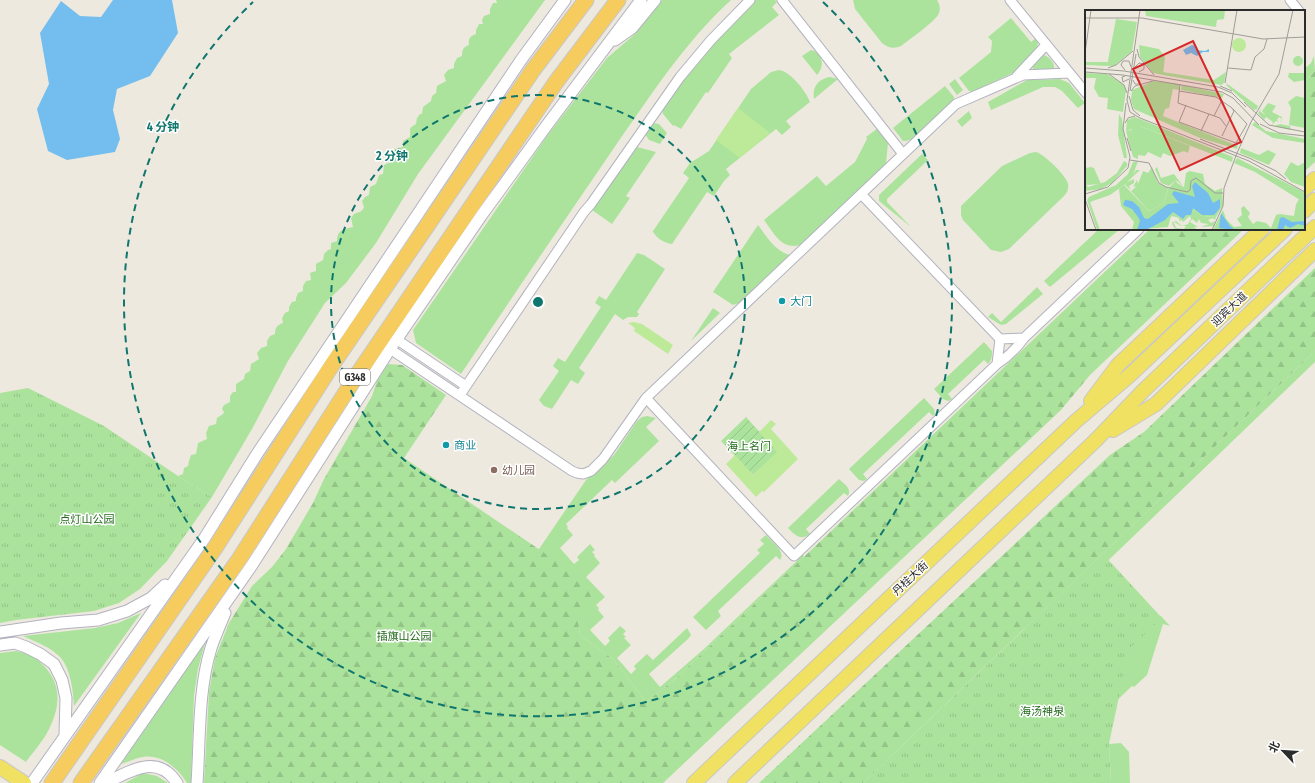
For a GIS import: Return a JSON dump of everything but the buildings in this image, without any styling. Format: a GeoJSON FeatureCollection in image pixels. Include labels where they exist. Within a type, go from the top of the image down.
{"type":"FeatureCollection","features":[{"type":"Feature","properties":{"kind":"highway","name":"G348"},"geometry":{"type":"LineString","coordinates":[[52,783],[216,548],[358,327],[533,70],[586,0]]}},
{"type":"Feature","properties":{"kind":"highway","name":"G348"},"geometry":{"type":"LineString","coordinates":[[104,763],[238,561],[355,378],[556,82],[618,0]]}},
{"type":"Feature","properties":{"kind":"highway"},"geometry":{"type":"LineString","coordinates":[[81,783],[104,763]]}},
{"type":"Feature","properties":{"kind":"main road"},"geometry":{"type":"LineString","coordinates":[[1305,188],[1315,179]]}},
{"type":"Feature","properties":{"kind":"main road"},"geometry":{"type":"LineString","coordinates":[[1305,210],[1315,200]]}},
{"type":"Feature","properties":{"kind":"main road","name":"迎宾大道"},"geometry":{"type":"LineString","coordinates":[[1096,440],[1143,391],[1315,228]]}},
{"type":"Feature","properties":{"kind":"main road"},"geometry":{"type":"LineString","coordinates":[[1076,421],[1118,365],[1261,230]]}},
{"type":"Feature","properties":{"kind":"main road","name":"迎宾大道"},"geometry":{"type":"LineString","coordinates":[[1130,376],[1284,230]]}},
{"type":"Feature","properties":{"kind":"main road"},"geometry":{"type":"LineString","coordinates":[[735,783],[1096,440],[1156,404],[1315,250]]}},
{"type":"Feature","properties":{"kind":"main road","name":"丹桂大街"},"geometry":{"type":"LineString","coordinates":[[694,783],[1076,421],[1130,376]]}},
{"type":"Feature","properties":{"kind":"main road"},"geometry":{"type":"LineString","coordinates":[[0,767],[24,783]]}},
{"type":"Feature","properties":{"kind":"main road"},"geometry":{"type":"LineString","coordinates":[[0,778],[7,783]]}},
{"type":"Feature","properties":{"kind":"street"},"geometry":{"type":"LineString","coordinates":[[32,783],[204,539],[257,454],[521,60],[565,0]]}},
{"type":"Feature","properties":{"kind":"street"},"geometry":{"type":"LineString","coordinates":[[100,783],[104,763],[234,592],[252,566],[396,339],[481,216],[606,46],[642,0]]}},
{"type":"Feature","properties":{"kind":"street"},"geometry":{"type":"LineString","coordinates":[[606,46],[632,28],[655,0]]}},
{"type":"Feature","properties":{"kind":"street"},"geometry":{"type":"LineString","coordinates":[[460,395],[580,218],[676,82],[711,40],[750,0]]}},
{"type":"Feature","properties":{"kind":"street"},"geometry":{"type":"LineString","coordinates":[[782,0],[903,154]]}},
{"type":"Feature","properties":{"kind":"street"},"geometry":{"type":"LineString","coordinates":[[1010,0],[1085,92]]}},
{"type":"Feature","properties":{"kind":"street"},"geometry":{"type":"LineString","coordinates":[[1290,0],[1299,10]]}},
{"type":"Feature","properties":{"kind":"street"},"geometry":{"type":"LineString","coordinates":[[1017,77],[1046,45]]}},
{"type":"Feature","properties":{"kind":"street"},"geometry":{"type":"LineString","coordinates":[[461,176],[521,60]]}},
{"type":"Feature","properties":{"kind":"street"},"geometry":{"type":"LineString","coordinates":[[390,349],[572,471],[580,474],[591,471],[602,461],[646,398],[822,229],[956,104],[1027,74],[1069,73]]}},
{"type":"Feature","properties":{"kind":"street"},"geometry":{"type":"LineString","coordinates":[[481,216],[556,82]]}},
{"type":"Feature","properties":{"kind":"street"},"geometry":{"type":"LineString","coordinates":[[861,194],[1000,339],[1024,338]]}},
{"type":"Feature","properties":{"kind":"street"},"geometry":{"type":"LineString","coordinates":[[646,398],[794,556],[997,364],[1012,352],[1024,338],[1138,230]]}},
{"type":"Feature","properties":{"kind":"street"},"geometry":{"type":"LineString","coordinates":[[355,378],[445,269]]}},
{"type":"Feature","properties":{"kind":"street"},"geometry":{"type":"LineString","coordinates":[[257,454],[358,327]]}},
{"type":"Feature","properties":{"kind":"street"},"geometry":{"type":"LineString","coordinates":[[396,339],[466,386]]}},
{"type":"Feature","properties":{"kind":"street"},"geometry":{"type":"LineString","coordinates":[[997,364],[1000,339]]}},
{"type":"Feature","properties":{"kind":"street"},"geometry":{"type":"LineString","coordinates":[[0,632],[61,623],[98,620],[127,611],[152,598],[184,567]]}},
{"type":"Feature","properties":{"kind":"street"},"geometry":{"type":"LineString","coordinates":[[198,783],[202,694],[206,670],[211,648],[234,592]]}},
{"type":"Feature","properties":{"kind":"street"},"geometry":{"type":"LineString","coordinates":[[0,645],[15,644],[26,646],[54,664],[62,680],[66,698],[65,736]]}},
{"type":"Feature","properties":{"kind":"street"},"geometry":{"type":"LineString","coordinates":[[106,783],[125,773],[142,767],[156,766],[168,772],[177,783]]}},
{"type":"Feature","properties":{"kind":"green space"},"geometry":{"type":"Polygon","coordinates":[[[496,0],[545,0],[418,174],[376,243],[346,283],[325,303],[288,361],[252,429],[212,497],[178,476],[183,474],[184,468],[188,466],[191,455],[196,454],[198,443],[207,439],[206,433],[209,426],[216,424],[217,418],[223,414],[224,412],[222,409],[224,405],[230,402],[230,396],[233,392],[236,392],[236,384],[244,379],[245,374],[250,371],[251,364],[259,359],[257,353],[261,348],[267,346],[267,341],[270,336],[275,334],[277,327],[283,323],[282,318],[285,313],[289,311],[289,307],[292,302],[296,301],[298,293],[303,291],[303,286],[306,281],[311,280],[310,273],[316,271],[316,264],[323,260],[324,254],[331,249],[331,243],[337,241],[339,232],[353,227],[351,218],[354,214],[363,209],[364,207],[362,201],[369,195],[370,187],[376,184],[379,175],[383,174],[384,165],[393,161],[395,149],[403,147],[403,141],[410,137],[410,128],[416,124],[417,118],[420,114],[422,114],[423,107],[431,101],[432,96],[436,93],[437,86],[446,81],[444,75],[448,70],[454,68],[457,58],[462,56],[463,49],[469,45],[470,38],[476,34],[479,24],[483,24],[482,20],[484,16],[490,14],[490,9],[493,3],[497,3],[496,0]]]}},
{"type":"Feature","properties":{"kind":"green space"},"geometry":{"type":"Polygon","coordinates":[[[662,0],[731,0],[699,33],[656,88],[461,374],[416,343],[413,330],[547,136],[607,58],[635,34],[662,0]]]}},
{"type":"Feature","properties":{"kind":"green space"},"geometry":{"type":"Polygon","coordinates":[[[755,0],[775,0],[777,2],[772,7],[779,15],[729,54],[732,58],[708,93],[706,92],[681,129],[674,125],[673,126],[663,114],[662,110],[706,53],[755,0]]]}},
{"type":"Feature","properties":{"kind":"green space"},"geometry":{"type":"Polygon","coordinates":[[[853,0],[937,0],[940,9],[936,18],[921,31],[901,46],[891,48],[882,43],[855,9],[853,0]]]}},
{"type":"Feature","properties":{"kind":"green space"},"geometry":{"type":"Polygon","coordinates":[[[1011,18],[1031,42],[1036,38],[1038,42],[1037,48],[1015,72],[972,92],[969,91],[959,78],[991,52],[992,41],[988,37],[1011,18]]]}},
{"type":"Feature","properties":{"kind":"green space"},"geometry":{"type":"Polygon","coordinates":[[[811,50],[818,54],[822,61],[820,72],[817,75],[802,56],[811,50]]]}},
{"type":"Feature","properties":{"kind":"green space"},"geometry":{"type":"Polygon","coordinates":[[[1044,55],[1051,60],[1054,64],[1054,68],[1052,70],[1034,70],[1032,67],[1033,64],[1044,55]]]}},
{"type":"Feature","properties":{"kind":"green space"},"geometry":{"type":"Polygon","coordinates":[[[1314,56],[1315,71],[1305,81],[1305,68],[1311,63],[1314,56]]]}},
{"type":"Feature","properties":{"kind":"green space"},"geometry":{"type":"Polygon","coordinates":[[[779,70],[788,74],[797,82],[805,92],[810,102],[786,121],[791,127],[782,135],[776,129],[726,169],[730,175],[714,196],[707,192],[672,244],[660,240],[652,230],[653,231],[689,178],[683,173],[690,163],[709,151],[751,89],[771,72],[779,70]]]}},
{"type":"Feature","properties":{"kind":"green space"},"geometry":{"type":"Polygon","coordinates":[[[1315,71],[1315,162],[1305,171],[1305,81],[1315,71]]]}},
{"type":"Feature","properties":{"kind":"green space"},"geometry":{"type":"Polygon","coordinates":[[[830,77],[838,79],[814,99],[814,91],[817,84],[830,77]]]}},
{"type":"Feature","properties":{"kind":"green space"},"geometry":{"type":"Polygon","coordinates":[[[955,79],[963,90],[957,95],[949,84],[955,79]]]}},
{"type":"Feature","properties":{"kind":"green space"},"geometry":{"type":"Polygon","coordinates":[[[1060,79],[1069,83],[1085,103],[1078,108],[1062,91],[1055,87],[1043,87],[991,110],[988,102],[1027,80],[1060,79]]]}},
{"type":"Feature","properties":{"kind":"green space"},"geometry":{"type":"Polygon","coordinates":[[[945,86],[954,97],[954,100],[912,139],[903,141],[893,128],[945,86]]]}},
{"type":"Feature","properties":{"kind":"green space"},"geometry":{"type":"Polygon","coordinates":[[[738,108],[770,133],[740,158],[716,140],[738,108]]]}},
{"type":"Feature","properties":{"kind":"green space"},"geometry":{"type":"Polygon","coordinates":[[[969,111],[972,118],[962,127],[957,121],[969,111]]]}},
{"type":"Feature","properties":{"kind":"green space"},"geometry":{"type":"Polygon","coordinates":[[[653,123],[659,124],[667,133],[660,144],[649,140],[645,134],[653,123]]]}},
{"type":"Feature","properties":{"kind":"green space"},"geometry":{"type":"Polygon","coordinates":[[[878,128],[888,143],[886,163],[884,166],[800,245],[793,246],[783,243],[764,220],[817,176],[826,186],[855,162],[867,139],[866,137],[878,128]]]}},
{"type":"Feature","properties":{"kind":"green space"},"geometry":{"type":"Polygon","coordinates":[[[637,147],[656,152],[626,196],[630,198],[612,224],[592,210],[637,147]]]}},
{"type":"Feature","properties":{"kind":"green space"},"geometry":{"type":"Polygon","coordinates":[[[1036,152],[1049,161],[1064,176],[1068,184],[1067,192],[1009,249],[1001,252],[991,250],[963,220],[961,215],[961,206],[1002,166],[1030,153],[1036,152]]]}},
{"type":"Feature","properties":{"kind":"green space"},"geometry":{"type":"Polygon","coordinates":[[[922,154],[928,160],[887,199],[887,202],[911,227],[879,201],[879,195],[922,154]]]}},
{"type":"Feature","properties":{"kind":"green space"},"geometry":{"type":"Polygon","coordinates":[[[758,225],[776,247],[790,255],[739,303],[733,305],[713,292],[758,225]]]}},
{"type":"Feature","properties":{"kind":"green space"},"geometry":{"type":"Polygon","coordinates":[[[1098,230],[1119,230],[1050,287],[1044,281],[1098,230]]]}},
{"type":"Feature","properties":{"kind":"green space","name":"插旗山公园"},"geometry":{"type":"Polygon","coordinates":[[[1149,230],[1243,230],[1090,375],[1061,410],[663,783],[204,783],[209,692],[215,658],[229,623],[252,586],[272,567],[286,549],[372,396],[377,381],[388,364],[402,365],[446,395],[404,458],[577,575],[594,590],[578,620],[580,635],[614,660],[646,702],[674,680],[1149,230]]]}},
{"type":"Feature","properties":{"kind":"green space"},"geometry":{"type":"Polygon","coordinates":[[[637,253],[644,255],[665,269],[637,312],[639,314],[637,317],[628,317],[623,320],[615,314],[579,368],[585,373],[578,384],[571,380],[552,409],[544,406],[539,400],[559,371],[553,366],[558,358],[565,362],[601,307],[595,303],[599,296],[606,300],[637,253]]]}},
{"type":"Feature","properties":{"kind":"green space"},"geometry":{"type":"Polygon","coordinates":[[[1315,268],[1315,351],[863,783],[759,783],[1110,455],[1144,432],[1315,268]]]}},
{"type":"Feature","properties":{"kind":"green space"},"geometry":{"type":"Polygon","coordinates":[[[1037,287],[1043,294],[1006,324],[1001,325],[988,317],[992,313],[1001,322],[1037,287]]]}},
{"type":"Feature","properties":{"kind":"green space"},"geometry":{"type":"Polygon","coordinates":[[[713,308],[720,313],[691,341],[713,308]]]}},
{"type":"Feature","properties":{"kind":"green space"},"geometry":{"type":"Polygon","coordinates":[[[634,322],[642,324],[673,345],[668,354],[634,331],[635,328],[628,323],[634,322]]]}},
{"type":"Feature","properties":{"kind":"green space"},"geometry":{"type":"Polygon","coordinates":[[[984,342],[992,351],[992,358],[988,364],[984,360],[948,394],[952,399],[948,401],[943,399],[934,389],[984,342]]]}},
{"type":"Feature","properties":{"kind":"green space"},"geometry":{"type":"Polygon","coordinates":[[[1315,351],[1315,362],[1042,624],[1024,629],[1315,351]]]}},
{"type":"Feature","properties":{"kind":"green space","name":"点灯山公园"},"geometry":{"type":"Polygon","coordinates":[[[28,388],[104,426],[212,497],[167,561],[140,589],[119,603],[94,611],[0,623],[0,393],[28,388]]]}},
{"type":"Feature","properties":{"kind":"green space"},"geometry":{"type":"Polygon","coordinates":[[[924,398],[934,409],[935,414],[933,416],[929,412],[863,474],[867,479],[864,481],[859,480],[849,469],[924,398]]]}},
{"type":"Feature","properties":{"kind":"green space"},"geometry":{"type":"Polygon","coordinates":[[[647,416],[656,418],[646,427],[659,441],[615,483],[612,480],[566,524],[568,527],[567,528],[573,535],[560,548],[574,564],[579,560],[577,557],[590,544],[595,550],[592,552],[600,563],[586,577],[605,597],[596,605],[604,617],[590,630],[605,646],[610,641],[608,638],[620,626],[626,631],[623,634],[626,637],[624,638],[631,645],[617,658],[631,674],[636,669],[634,666],[647,654],[653,660],[687,628],[691,635],[688,639],[649,674],[660,687],[704,649],[801,557],[800,556],[802,554],[804,557],[674,680],[646,702],[614,660],[580,635],[578,620],[539,549],[586,480],[614,455],[637,421],[642,417],[647,416]]]}},
{"type":"Feature","properties":{"kind":"green space","name":"海上名门"},"geometry":{"type":"Polygon","coordinates":[[[746,417],[778,452],[753,475],[721,441],[746,417]]]}},
{"type":"Feature","properties":{"kind":"green space"},"geometry":{"type":"Polygon","coordinates":[[[771,420],[776,424],[771,429],[798,459],[764,492],[762,491],[756,497],[726,464],[735,455],[753,475],[777,452],[759,432],[771,420]]]}},
{"type":"Feature","properties":{"kind":"green space"},"geometry":{"type":"Polygon","coordinates":[[[839,479],[848,488],[848,496],[844,493],[806,529],[810,534],[800,537],[793,533],[788,528],[839,479]]]}},
{"type":"Feature","properties":{"kind":"green space"},"geometry":{"type":"Polygon","coordinates":[[[766,535],[780,550],[780,560],[776,556],[718,611],[721,616],[706,630],[693,617],[760,553],[757,550],[764,544],[760,540],[766,535]]]}},
{"type":"Feature","properties":{"kind":"green space","name":"海汤神泉"},"geometry":{"type":"Polygon","coordinates":[[[1103,554],[1162,618],[1129,649],[1109,744],[1111,783],[863,783],[1103,554]]]}},
{"type":"Feature","properties":{"kind":"green space"},"geometry":{"type":"Polygon","coordinates":[[[141,613],[74,706],[69,675],[61,658],[48,648],[23,636],[95,628],[118,623],[141,613]]]}},
{"type":"Feature","properties":{"kind":"green space"},"geometry":{"type":"Polygon","coordinates":[[[1161,616],[1170,626],[1163,624],[1147,675],[1134,687],[1132,686],[1107,710],[1044,634],[1161,616]]]}},
{"type":"Feature","properties":{"kind":"green space"},"geometry":{"type":"Polygon","coordinates":[[[205,643],[198,669],[194,695],[191,783],[187,783],[174,767],[156,758],[140,758],[121,764],[205,643]]]}},
{"type":"Feature","properties":{"kind":"green space"},"geometry":{"type":"Polygon","coordinates":[[[16,651],[30,655],[43,665],[53,679],[57,694],[56,710],[48,732],[26,762],[0,745],[0,653],[16,651]]]}},
{"type":"Feature","properties":{"kind":"green space"},"geometry":{"type":"Polygon","coordinates":[[[1121,743],[1129,752],[1130,783],[1111,783],[1109,744],[1121,743]]]}},
{"type":"Feature","properties":{"kind":"green space"},"geometry":{"type":"Polygon","coordinates":[[[143,773],[157,776],[168,783],[125,783],[143,773]]]}},
{"type":"Feature","properties":{"kind":"water"},"geometry":{"type":"Polygon","coordinates":[[[113,0],[172,0],[178,33],[150,76],[117,89],[113,110],[120,139],[115,152],[67,160],[48,151],[37,109],[49,84],[40,33],[61,1],[80,16],[101,17],[113,0]]]}},
{"type":"Feature","properties":{"kind":"place","name":"大门"},"geometry":{"type":"Point","coordinates":[782,301]}},
{"type":"Feature","properties":{"kind":"place","name":"商业"},"geometry":{"type":"Point","coordinates":[446,445]}},
{"type":"Feature","properties":{"kind":"place","name":"幼儿园"},"geometry":{"type":"Point","coordinates":[494,470]}}]}
